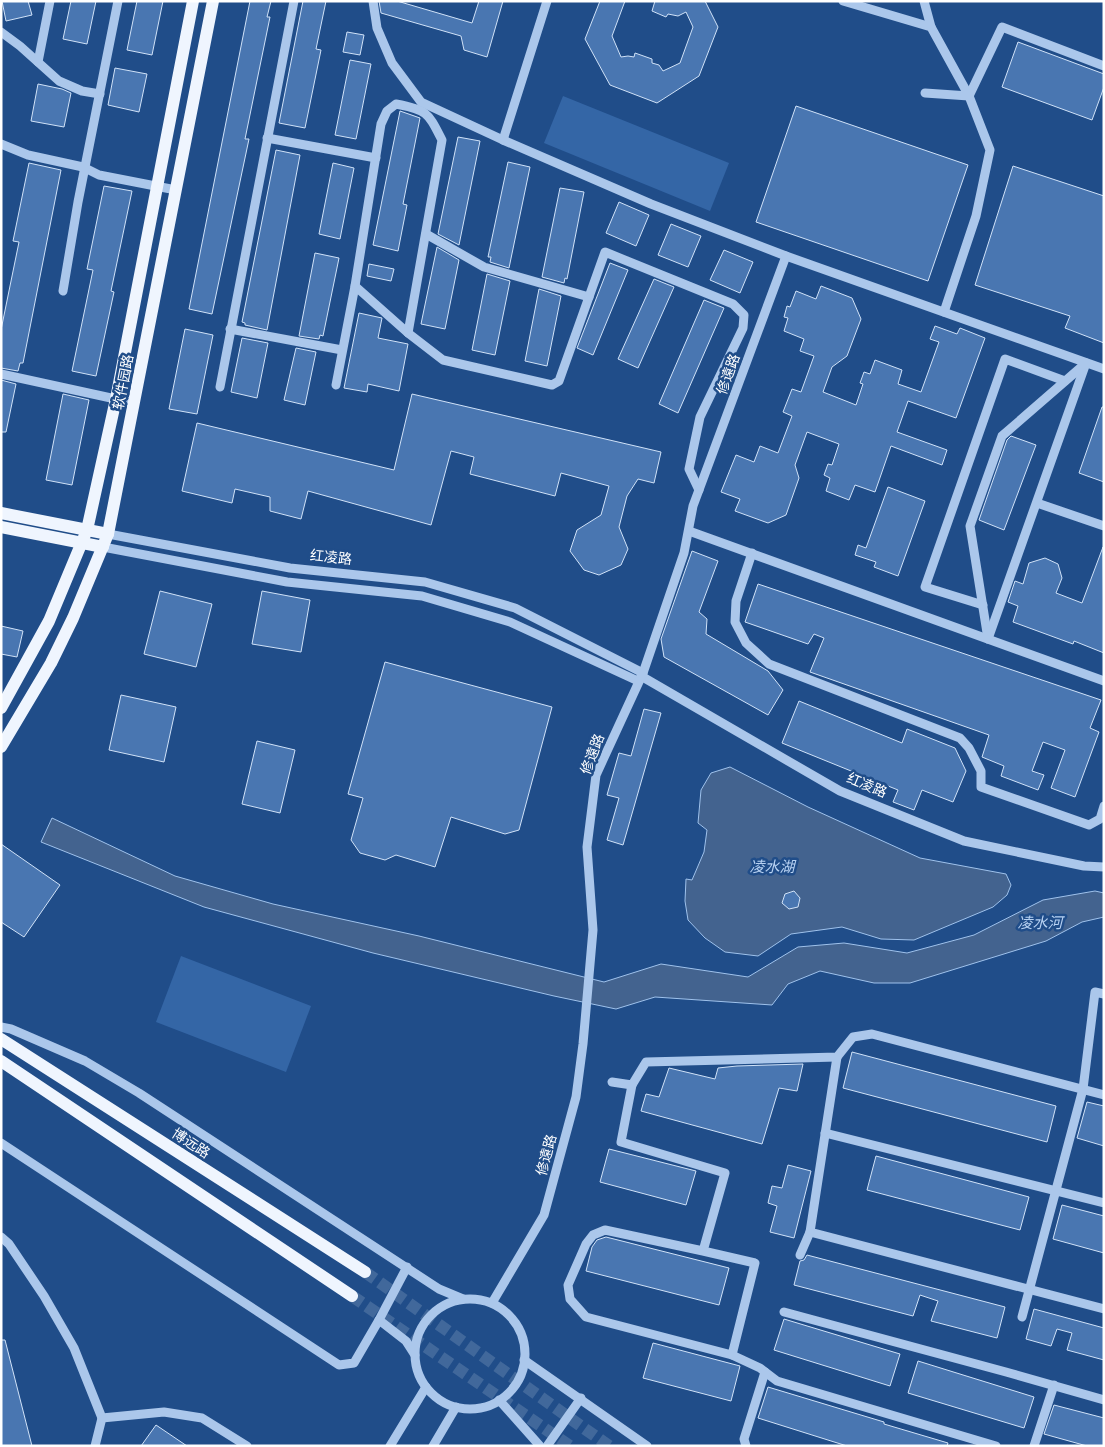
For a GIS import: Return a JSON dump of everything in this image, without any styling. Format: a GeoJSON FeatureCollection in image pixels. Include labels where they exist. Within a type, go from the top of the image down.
{"type":"FeatureCollection","features":[{"type":"Feature","properties":{"kind":"main road","name":"软件园路"},"geometry":{"type":"LineString","coordinates":[[1,708],[48,620],[87,530],[116,399],[193,1]]}},
{"type":"Feature","properties":{"kind":"main road","name":"软件园路"},"geometry":{"type":"LineString","coordinates":[[1,747],[54,656],[73,618],[108,534],[213,1]]}},
{"type":"Feature","properties":{"kind":"main road","name":"红凌路"},"geometry":{"type":"LineString","coordinates":[[1,513],[108,534]]}},
{"type":"Feature","properties":{"kind":"main road","name":"红凌路"},"geometry":{"type":"LineString","coordinates":[[1,527],[103,547]]}},
{"type":"Feature","properties":{"kind":"main road","name":"博远路"},"geometry":{"type":"LineString","coordinates":[[1,1039],[365,1272]]}},
{"type":"Feature","properties":{"kind":"main road"},"geometry":{"type":"LineString","coordinates":[[1,1061],[352,1296]]}},
{"type":"Feature","properties":{"kind":"street"},"geometry":{"type":"LineString","coordinates":[[38,62],[50,1]]}},
{"type":"Feature","properties":{"kind":"street"},"geometry":{"type":"LineString","coordinates":[[63,291],[118,1]]}},
{"type":"Feature","properties":{"kind":"street"},"geometry":{"type":"LineString","coordinates":[[220,387],[294,1]]}},
{"type":"Feature","properties":{"kind":"street"},"geometry":{"type":"LineString","coordinates":[[373,1],[377,28],[392,63],[421,102],[651,204],[786,256],[1104,369]]}},
{"type":"Feature","properties":{"kind":"street"},"geometry":{"type":"LineString","coordinates":[[503,140],[547,1]]}},
{"type":"Feature","properties":{"kind":"street"},"geometry":{"type":"LineString","coordinates":[[844,1],[931,28]]}},
{"type":"Feature","properties":{"kind":"street"},"geometry":{"type":"LineString","coordinates":[[924,1],[931,28],[969,96],[990,150],[976,216],[944,312]]}},
{"type":"Feature","properties":{"kind":"street"},"geometry":{"type":"LineString","coordinates":[[969,96],[1002,26],[1104,66]]}},
{"type":"Feature","properties":{"kind":"street"},"geometry":{"type":"LineString","coordinates":[[1,32],[59,80],[82,91],[100,94]]}},
{"type":"Feature","properties":{"kind":"street"},"geometry":{"type":"LineString","coordinates":[[925,92],[969,96]]}},
{"type":"Feature","properties":{"kind":"street"},"geometry":{"type":"LineString","coordinates":[[336,385],[355,286],[381,124],[387,112],[396,104],[417,108],[430,117],[442,140],[408,333]]}},
{"type":"Feature","properties":{"kind":"street"},"geometry":{"type":"LineString","coordinates":[[267,138],[376,158]]}},
{"type":"Feature","properties":{"kind":"street"},"geometry":{"type":"LineString","coordinates":[[1,144],[28,155],[85,168],[99,174],[176,190]]}},
{"type":"Feature","properties":{"kind":"street"},"geometry":{"type":"LineString","coordinates":[[426,234],[484,267],[589,297]]}},
{"type":"Feature","properties":{"kind":"street"},"geometry":{"type":"LineString","coordinates":[[355,286],[408,333],[443,360],[552,385],[559,381],[605,252],[733,304],[744,315],[743,328],[700,417],[689,468],[699,490]]}},
{"type":"Feature","properties":{"kind":"street","name":"修遠路"},"geometry":{"type":"LineString","coordinates":[[492,1303],[544,1215],[576,1097],[583,1044],[593,930],[587,847],[596,775],[641,677],[684,553],[693,506],[786,256]]}},
{"type":"Feature","properties":{"kind":"street"},"geometry":{"type":"LineString","coordinates":[[230,329],[342,350]]}},
{"type":"Feature","properties":{"kind":"street"},"geometry":{"type":"LineString","coordinates":[[983,605],[925,587],[1005,359],[1065,381]]}},
{"type":"Feature","properties":{"kind":"street"},"geometry":{"type":"LineString","coordinates":[[988,639],[970,526],[1002,436],[1086,363]]}},
{"type":"Feature","properties":{"kind":"street"},"geometry":{"type":"LineString","coordinates":[[988,639],[1086,363]]}},
{"type":"Feature","properties":{"kind":"street"},"geometry":{"type":"LineString","coordinates":[[1,374],[134,403]]}},
{"type":"Feature","properties":{"kind":"street"},"geometry":{"type":"LineString","coordinates":[[1037,503],[1104,526]]}},
{"type":"Feature","properties":{"kind":"street"},"geometry":{"type":"LineString","coordinates":[[689,531],[1104,681]]}},
{"type":"Feature","properties":{"kind":"street","name":"红凌路"},"geometry":{"type":"LineString","coordinates":[[108,534],[290,568],[425,582],[515,608],[641,677],[840,791],[964,841],[1084,866],[1104,867]]}},
{"type":"Feature","properties":{"kind":"street","name":"红凌路"},"geometry":{"type":"LineString","coordinates":[[103,547],[288,582],[422,596],[510,622],[641,677]]}},
{"type":"Feature","properties":{"kind":"street"},"geometry":{"type":"LineString","coordinates":[[752,553],[736,601],[735,622],[746,643],[769,664],[960,738],[969,748],[981,771],[981,787],[1089,825],[1100,819],[1104,806]]}},
{"type":"Feature","properties":{"kind":"street"},"geometry":{"type":"LineString","coordinates":[[1022,1317],[1083,1089],[1095,992],[1104,994]]}},
{"type":"Feature","properties":{"kind":"street"},"geometry":{"type":"LineString","coordinates":[[1,1027],[11,1029],[85,1061],[139,1093],[439,1289],[463,1299]]}},
{"type":"Feature","properties":{"kind":"street"},"geometry":{"type":"LineString","coordinates":[[800,1255],[810,1232],[837,1057],[854,1037],[872,1034],[1104,1095]]}},
{"type":"Feature","properties":{"kind":"street"},"geometry":{"type":"LineString","coordinates":[[703,1252],[725,1173],[621,1142],[632,1085],[646,1062],[837,1057]]}},
{"type":"Feature","properties":{"kind":"street"},"geometry":{"type":"LineString","coordinates":[[612,1082],[632,1085]]}},
{"type":"Feature","properties":{"kind":"street"},"geometry":{"type":"LineString","coordinates":[[825,1133],[1104,1203]]}},
{"type":"Feature","properties":{"kind":"street"},"geometry":{"type":"LineString","coordinates":[[1,1143],[338,1366],[354,1363],[407,1267]]}},
{"type":"Feature","properties":{"kind":"street"},"geometry":{"type":"LineString","coordinates":[[732,1355],[755,1263],[605,1230],[593,1235],[586,1244],[568,1285],[570,1299],[586,1316],[732,1355],[765,1372],[776,1381],[996,1446]]}},
{"type":"Feature","properties":{"kind":"street"},"geometry":{"type":"LineString","coordinates":[[810,1232],[1104,1309]]}},
{"type":"Feature","properties":{"kind":"street"},"geometry":{"type":"LineString","coordinates":[[1,1237],[9,1244],[44,1296],[74,1348],[102,1418],[95,1446]]}},
{"type":"Feature","properties":{"kind":"street"},"geometry":{"type":"LineString","coordinates":[[463,1299],[478,1299],[492,1303],[506,1312],[517,1326],[523,1342],[524,1360],[520,1376],[511,1390],[499,1400],[486,1406],[472,1408],[456,1407],[440,1399],[426,1387],[418,1372],[415,1355],[417,1339],[423,1324],[434,1312],[447,1303],[463,1299]]}},
{"type":"Feature","properties":{"kind":"street"},"geometry":{"type":"LineString","coordinates":[[784,1312],[1104,1400]]}},
{"type":"Feature","properties":{"kind":"street"},"geometry":{"type":"LineString","coordinates":[[379,1320],[406,1341],[415,1355]]}},
{"type":"Feature","properties":{"kind":"street"},"geometry":{"type":"LineString","coordinates":[[524,1360],[647,1446]]}},
{"type":"Feature","properties":{"kind":"street"},"geometry":{"type":"LineString","coordinates":[[746,1446],[744,1439],[765,1372]]}},
{"type":"Feature","properties":{"kind":"street"},"geometry":{"type":"LineString","coordinates":[[1034,1446],[1054,1386]]}},
{"type":"Feature","properties":{"kind":"street"},"geometry":{"type":"LineString","coordinates":[[390,1446],[426,1387]]}},
{"type":"Feature","properties":{"kind":"street"},"geometry":{"type":"LineString","coordinates":[[547,1446],[580,1398]]}},
{"type":"Feature","properties":{"kind":"street"},"geometry":{"type":"LineString","coordinates":[[499,1400],[540,1446]]}},
{"type":"Feature","properties":{"kind":"street"},"geometry":{"type":"LineString","coordinates":[[433,1446],[456,1407]]}},
{"type":"Feature","properties":{"kind":"street"},"geometry":{"type":"LineString","coordinates":[[102,1418],[164,1412],[202,1418],[247,1446]]}},
{"type":"Feature","properties":{"kind":"shaded area"},"geometry":{"type":"Polygon","coordinates":[[[563,96],[729,163],[710,211],[544,143],[563,96]]]}},
{"type":"Feature","properties":{"kind":"shaded area"},"geometry":{"type":"Polygon","coordinates":[[[181,956],[311,1006],[286,1072],[156,1022],[181,956]]]}},
{"type":"Feature","properties":{"kind":"water","name":"凌水湖"},"geometry":{"type":"Polygon","coordinates":[[[730,767],[808,807],[920,858],[1006,874],[1011,885],[1007,895],[993,907],[914,940],[881,939],[842,927],[791,934],[758,956],[725,952],[705,938],[688,920],[685,901],[686,879],[692,880],[704,852],[707,830],[698,823],[701,790],[711,773],[730,767]]]}},
{"type":"Feature","properties":{"kind":"water","name":"凌水河"},"geometry":{"type":"Polygon","coordinates":[[[52,818],[175,876],[273,904],[419,936],[604,982],[661,964],[748,977],[798,947],[844,943],[907,953],[974,935],[1043,900],[1095,891],[1104,893],[1104,917],[1082,922],[1046,941],[910,983],[874,983],[820,971],[788,984],[772,1005],[655,997],[616,1009],[373,953],[204,907],[41,842],[52,818]]]}},
{"type":"Feature","properties":{"kind":"building"},"geometry":{"type":"Polygon","coordinates":[[[2,1],[28,1],[32,15],[6,21],[2,1]]]}},
{"type":"Feature","properties":{"kind":"building"},"geometry":{"type":"Polygon","coordinates":[[[71,1],[96,1],[87,44],[63,39],[71,1]]]}},
{"type":"Feature","properties":{"kind":"building"},"geometry":{"type":"Polygon","coordinates":[[[137,1],[163,1],[152,55],[127,50],[137,1]]]}},
{"type":"Feature","properties":{"kind":"building"},"geometry":{"type":"Polygon","coordinates":[[[250,1],[271,1],[267,17],[270,17],[245,139],[249,139],[212,314],[189,309],[250,1]]]}},
{"type":"Feature","properties":{"kind":"building"},"geometry":{"type":"Polygon","coordinates":[[[303,1],[326,1],[316,49],[321,50],[305,128],[279,123],[303,1]]]}},
{"type":"Feature","properties":{"kind":"building"},"geometry":{"type":"Polygon","coordinates":[[[379,1],[397,1],[472,23],[479,1],[503,1],[487,57],[464,50],[461,36],[381,13],[379,1]]]}},
{"type":"Feature","properties":{"kind":"building"},"geometry":{"type":"Polygon","coordinates":[[[600,1],[625,1],[612,36],[621,57],[634,57],[635,53],[652,59],[652,63],[659,65],[663,71],[680,63],[693,27],[686,12],[678,16],[668,14],[666,17],[652,11],[655,1],[705,1],[718,27],[699,76],[657,103],[610,85],[585,39],[600,1]]]}},
{"type":"Feature","properties":{"kind":"building"},"geometry":{"type":"Polygon","coordinates":[[[347,32],[364,35],[360,55],[343,52],[347,32]]]}},
{"type":"Feature","properties":{"kind":"building"},"geometry":{"type":"Polygon","coordinates":[[[1018,42],[1104,74],[1104,87],[1092,120],[1002,87],[1018,42]]]}},
{"type":"Feature","properties":{"kind":"building"},"geometry":{"type":"Polygon","coordinates":[[[350,60],[371,64],[356,139],[335,135],[350,60]]]}},
{"type":"Feature","properties":{"kind":"building"},"geometry":{"type":"Polygon","coordinates":[[[115,68],[147,74],[139,112],[108,105],[115,68]]]}},
{"type":"Feature","properties":{"kind":"building"},"geometry":{"type":"Polygon","coordinates":[[[38,84],[71,93],[64,127],[31,121],[38,84]]]}},
{"type":"Feature","properties":{"kind":"building"},"geometry":{"type":"Polygon","coordinates":[[[796,106],[968,165],[928,281],[756,222],[796,106]]]}},
{"type":"Feature","properties":{"kind":"building"},"geometry":{"type":"Polygon","coordinates":[[[400,111],[420,118],[403,204],[407,205],[398,251],[373,245],[400,111]]]}},
{"type":"Feature","properties":{"kind":"building"},"geometry":{"type":"Polygon","coordinates":[[[458,137],[480,141],[459,245],[438,234],[458,137]]]}},
{"type":"Feature","properties":{"kind":"building"},"geometry":{"type":"Polygon","coordinates":[[[276,150],[300,155],[267,330],[245,325],[242,322],[276,150]]]}},
{"type":"Feature","properties":{"kind":"building"},"geometry":{"type":"Polygon","coordinates":[[[508,162],[530,167],[509,268],[490,262],[491,257],[488,257],[508,162]]]}},
{"type":"Feature","properties":{"kind":"building"},"geometry":{"type":"Polygon","coordinates":[[[29,163],[61,170],[23,363],[20,363],[18,371],[1,368],[1,330],[19,242],[13,241],[29,163]]]}},
{"type":"Feature","properties":{"kind":"building"},"geometry":{"type":"Polygon","coordinates":[[[333,163],[354,168],[340,239],[319,234],[333,163]]]}},
{"type":"Feature","properties":{"kind":"building"},"geometry":{"type":"Polygon","coordinates":[[[1013,166],[1104,196],[1104,343],[1065,328],[1070,316],[975,285],[1013,166]]]}},
{"type":"Feature","properties":{"kind":"building"},"geometry":{"type":"Polygon","coordinates":[[[104,186],[132,191],[111,291],[114,292],[96,376],[72,371],[93,270],[87,269],[104,186]]]}},
{"type":"Feature","properties":{"kind":"building"},"geometry":{"type":"Polygon","coordinates":[[[560,188],[584,192],[567,279],[565,278],[564,283],[542,277],[560,188]]]}},
{"type":"Feature","properties":{"kind":"building"},"geometry":{"type":"Polygon","coordinates":[[[619,202],[649,215],[636,246],[606,233],[619,202]]]}},
{"type":"Feature","properties":{"kind":"building"},"geometry":{"type":"Polygon","coordinates":[[[671,224],[701,236],[688,267],[658,255],[671,224]]]}},
{"type":"Feature","properties":{"kind":"building"},"geometry":{"type":"Polygon","coordinates":[[[437,247],[459,260],[445,329],[421,324],[437,247]]]}},
{"type":"Feature","properties":{"kind":"building"},"geometry":{"type":"Polygon","coordinates":[[[724,250],[753,262],[740,293],[710,280],[724,250]]]}},
{"type":"Feature","properties":{"kind":"building"},"geometry":{"type":"Polygon","coordinates":[[[315,253],[339,258],[323,336],[320,335],[319,339],[299,336],[315,253]]]}},
{"type":"Feature","properties":{"kind":"building"},"geometry":{"type":"Polygon","coordinates":[[[610,263],[628,270],[593,355],[577,348],[610,263]]]}},
{"type":"Feature","properties":{"kind":"building"},"geometry":{"type":"Polygon","coordinates":[[[369,264],[394,269],[391,281],[367,276],[369,264]]]}},
{"type":"Feature","properties":{"kind":"building"},"geometry":{"type":"Polygon","coordinates":[[[487,274],[510,281],[495,355],[472,350],[487,274]]]}},
{"type":"Feature","properties":{"kind":"building"},"geometry":{"type":"Polygon","coordinates":[[[654,279],[674,287],[638,368],[618,359],[654,279]]]}},
{"type":"Feature","properties":{"kind":"building"},"geometry":{"type":"Polygon","coordinates":[[[821,286],[852,298],[861,319],[847,356],[832,367],[823,392],[856,405],[863,384],[860,383],[864,372],[870,374],[875,360],[902,370],[898,384],[921,392],[939,342],[930,339],[935,326],[957,334],[960,328],[985,338],[956,418],[908,401],[897,432],[947,450],[942,465],[891,446],[875,492],[855,485],[849,500],[826,491],[830,478],[824,475],[828,464],[832,465],[839,444],[807,432],[795,465],[799,478],[786,515],[768,523],[735,511],[740,499],[721,492],[736,455],[754,462],[760,446],[778,453],[792,416],[783,412],[792,389],[801,392],[814,356],[800,351],[804,339],[784,331],[788,318],[784,317],[787,306],[790,307],[796,291],[816,299],[821,286]]]}},
{"type":"Feature","properties":{"kind":"building"},"geometry":{"type":"Polygon","coordinates":[[[539,289],[561,296],[547,366],[525,361],[539,289]]]}},
{"type":"Feature","properties":{"kind":"building"},"geometry":{"type":"Polygon","coordinates":[[[704,300],[724,308],[678,413],[659,404],[704,300]]]}},
{"type":"Feature","properties":{"kind":"building"},"geometry":{"type":"Polygon","coordinates":[[[359,313],[382,318],[378,338],[408,344],[399,391],[368,384],[367,392],[344,388],[359,313]]]}},
{"type":"Feature","properties":{"kind":"building"},"geometry":{"type":"Polygon","coordinates":[[[185,329],[213,335],[197,414],[169,409],[185,329]]]}},
{"type":"Feature","properties":{"kind":"building"},"geometry":{"type":"Polygon","coordinates":[[[242,338],[268,343],[257,398],[231,392],[242,338]]]}},
{"type":"Feature","properties":{"kind":"building"},"geometry":{"type":"Polygon","coordinates":[[[296,348],[316,352],[305,405],[284,400],[296,348]]]}},
{"type":"Feature","properties":{"kind":"building"},"geometry":{"type":"Polygon","coordinates":[[[1,380],[16,384],[6,432],[1,432],[1,380]]]}},
{"type":"Feature","properties":{"kind":"building"},"geometry":{"type":"Polygon","coordinates":[[[63,394],[89,400],[72,485],[46,480],[63,394]]]}},
{"type":"Feature","properties":{"kind":"building"},"geometry":{"type":"Polygon","coordinates":[[[412,394],[661,452],[654,483],[638,479],[627,496],[619,527],[628,549],[621,565],[599,575],[584,570],[570,551],[577,530],[601,515],[609,486],[561,473],[555,496],[470,474],[474,457],[451,451],[431,525],[308,491],[301,519],[270,511],[270,497],[235,489],[232,503],[182,491],[197,423],[394,470],[412,394]]]}},
{"type":"Feature","properties":{"kind":"building"},"geometry":{"type":"Polygon","coordinates":[[[1102,407],[1104,407],[1104,482],[1079,473],[1102,407]]]}},
{"type":"Feature","properties":{"kind":"building"},"geometry":{"type":"Polygon","coordinates":[[[1011,436],[1036,445],[1004,530],[979,520],[1007,440],[1011,436]]]}},
{"type":"Feature","properties":{"kind":"building"},"geometry":{"type":"Polygon","coordinates":[[[888,487],[925,501],[898,576],[874,567],[876,562],[855,555],[858,545],[866,548],[888,487]]]}},
{"type":"Feature","properties":{"kind":"building"},"geometry":{"type":"Polygon","coordinates":[[[1103,547],[1104,653],[1074,641],[1073,644],[1013,622],[1018,606],[1008,602],[1015,581],[1023,584],[1029,563],[1045,558],[1058,564],[1062,578],[1056,593],[1082,603],[1103,547]]]}},
{"type":"Feature","properties":{"kind":"building"},"geometry":{"type":"Polygon","coordinates":[[[692,551],[718,561],[699,612],[707,619],[706,634],[768,671],[783,690],[768,715],[664,657],[661,639],[692,551]]]}},
{"type":"Feature","properties":{"kind":"building"},"geometry":{"type":"Polygon","coordinates":[[[758,584],[1101,700],[1090,728],[1099,732],[1075,797],[1051,788],[1065,750],[1043,742],[1032,771],[1044,775],[1038,790],[1001,776],[1004,766],[982,757],[989,735],[810,672],[824,638],[814,634],[808,644],[745,622],[758,584]]]}},
{"type":"Feature","properties":{"kind":"building"},"geometry":{"type":"Polygon","coordinates":[[[160,591],[212,604],[196,667],[144,654],[160,591]]]}},
{"type":"Feature","properties":{"kind":"building"},"geometry":{"type":"Polygon","coordinates":[[[262,591],[310,600],[301,652],[252,644],[262,591]]]}},
{"type":"Feature","properties":{"kind":"building"},"geometry":{"type":"Polygon","coordinates":[[[1,626],[23,631],[17,657],[1,654],[1,626]]]}},
{"type":"Feature","properties":{"kind":"building"},"geometry":{"type":"Polygon","coordinates":[[[385,662],[552,707],[519,830],[505,834],[451,817],[435,867],[396,855],[385,860],[360,853],[351,840],[363,798],[348,794],[385,662]]]}},
{"type":"Feature","properties":{"kind":"building"},"geometry":{"type":"Polygon","coordinates":[[[121,695],[176,707],[164,762],[109,750],[121,695]]]}},
{"type":"Feature","properties":{"kind":"building"},"geometry":{"type":"Polygon","coordinates":[[[799,701],[902,743],[907,729],[955,748],[966,771],[953,802],[922,790],[914,810],[893,802],[898,790],[782,743],[799,701]]]}},
{"type":"Feature","properties":{"kind":"building"},"geometry":{"type":"Polygon","coordinates":[[[644,709],[661,713],[623,845],[607,840],[619,798],[607,795],[619,753],[631,756],[644,709]]]}},
{"type":"Feature","properties":{"kind":"building"},"geometry":{"type":"Polygon","coordinates":[[[257,741],[295,750],[280,813],[242,804],[257,741]]]}},
{"type":"Feature","properties":{"kind":"building"},"geometry":{"type":"Polygon","coordinates":[[[1,844],[60,885],[24,937],[1,922],[1,844]]]}},
{"type":"Feature","properties":{"kind":"building"},"geometry":{"type":"Polygon","coordinates":[[[794,891],[800,898],[798,907],[789,909],[782,903],[785,894],[794,891]]]}},
{"type":"Feature","properties":{"kind":"building"},"geometry":{"type":"Polygon","coordinates":[[[852,1052],[1056,1106],[1047,1142],[843,1088],[852,1052]]]}},
{"type":"Feature","properties":{"kind":"building"},"geometry":{"type":"Polygon","coordinates":[[[803,1064],[797,1091],[779,1088],[762,1144],[641,1111],[646,1094],[659,1097],[669,1068],[715,1079],[718,1068],[803,1064]]]}},
{"type":"Feature","properties":{"kind":"building"},"geometry":{"type":"Polygon","coordinates":[[[1087,1102],[1104,1106],[1104,1146],[1077,1138],[1087,1102]]]}},
{"type":"Feature","properties":{"kind":"building"},"geometry":{"type":"Polygon","coordinates":[[[609,1149],[696,1171],[686,1205],[600,1182],[609,1149]]]}},
{"type":"Feature","properties":{"kind":"building"},"geometry":{"type":"Polygon","coordinates":[[[876,1156],[1029,1197],[1020,1230],[867,1190],[876,1156]]]}},
{"type":"Feature","properties":{"kind":"building"},"geometry":{"type":"Polygon","coordinates":[[[788,1165],[811,1171],[794,1238],[770,1232],[777,1206],[768,1203],[772,1186],[782,1188],[788,1165]]]}},
{"type":"Feature","properties":{"kind":"building"},"geometry":{"type":"Polygon","coordinates":[[[1062,1205],[1104,1216],[1104,1253],[1053,1239],[1062,1205]]]}},
{"type":"Feature","properties":{"kind":"building"},"geometry":{"type":"Polygon","coordinates":[[[606,1237],[729,1268],[719,1305],[586,1271],[592,1247],[597,1240],[606,1237]]]}},
{"type":"Feature","properties":{"kind":"building"},"geometry":{"type":"Polygon","coordinates":[[[807,1255],[1005,1307],[997,1338],[931,1321],[938,1301],[920,1295],[913,1316],[794,1285],[800,1261],[804,1260],[807,1255]]]}},
{"type":"Feature","properties":{"kind":"building"},"geometry":{"type":"Polygon","coordinates":[[[1034,1309],[1104,1328],[1104,1360],[1067,1350],[1072,1333],[1057,1329],[1051,1346],[1026,1339],[1034,1309]]]}},
{"type":"Feature","properties":{"kind":"building"},"geometry":{"type":"Polygon","coordinates":[[[784,1319],[900,1354],[890,1386],[774,1350],[784,1319]]]}},
{"type":"Feature","properties":{"kind":"building"},"geometry":{"type":"Polygon","coordinates":[[[1,1340],[5,1340],[32,1446],[1,1446],[1,1340]]]}},
{"type":"Feature","properties":{"kind":"building"},"geometry":{"type":"Polygon","coordinates":[[[653,1343],[740,1366],[731,1401],[643,1378],[653,1343]]]}},
{"type":"Feature","properties":{"kind":"building"},"geometry":{"type":"Polygon","coordinates":[[[918,1361],[1034,1397],[1024,1428],[908,1393],[918,1361]]]}},
{"type":"Feature","properties":{"kind":"building"},"geometry":{"type":"Polygon","coordinates":[[[768,1387],[948,1443],[947,1446],[847,1446],[758,1418],[768,1387]]]}},
{"type":"Feature","properties":{"kind":"building"},"geometry":{"type":"Polygon","coordinates":[[[1054,1405],[1104,1418],[1104,1446],[1087,1446],[1044,1434],[1054,1405]]]}},
{"type":"Feature","properties":{"kind":"building"},"geometry":{"type":"Polygon","coordinates":[[[156,1425],[187,1446],[141,1446],[156,1425]]]}},
{"type":"Feature","properties":{"kind":"tunnel"},"geometry":{"type":"LineString","coordinates":[[365,1272],[609,1446]]}},
{"type":"Feature","properties":{"kind":"tunnel"},"geometry":{"type":"LineString","coordinates":[[352,1296],[570,1446]]}}]}
